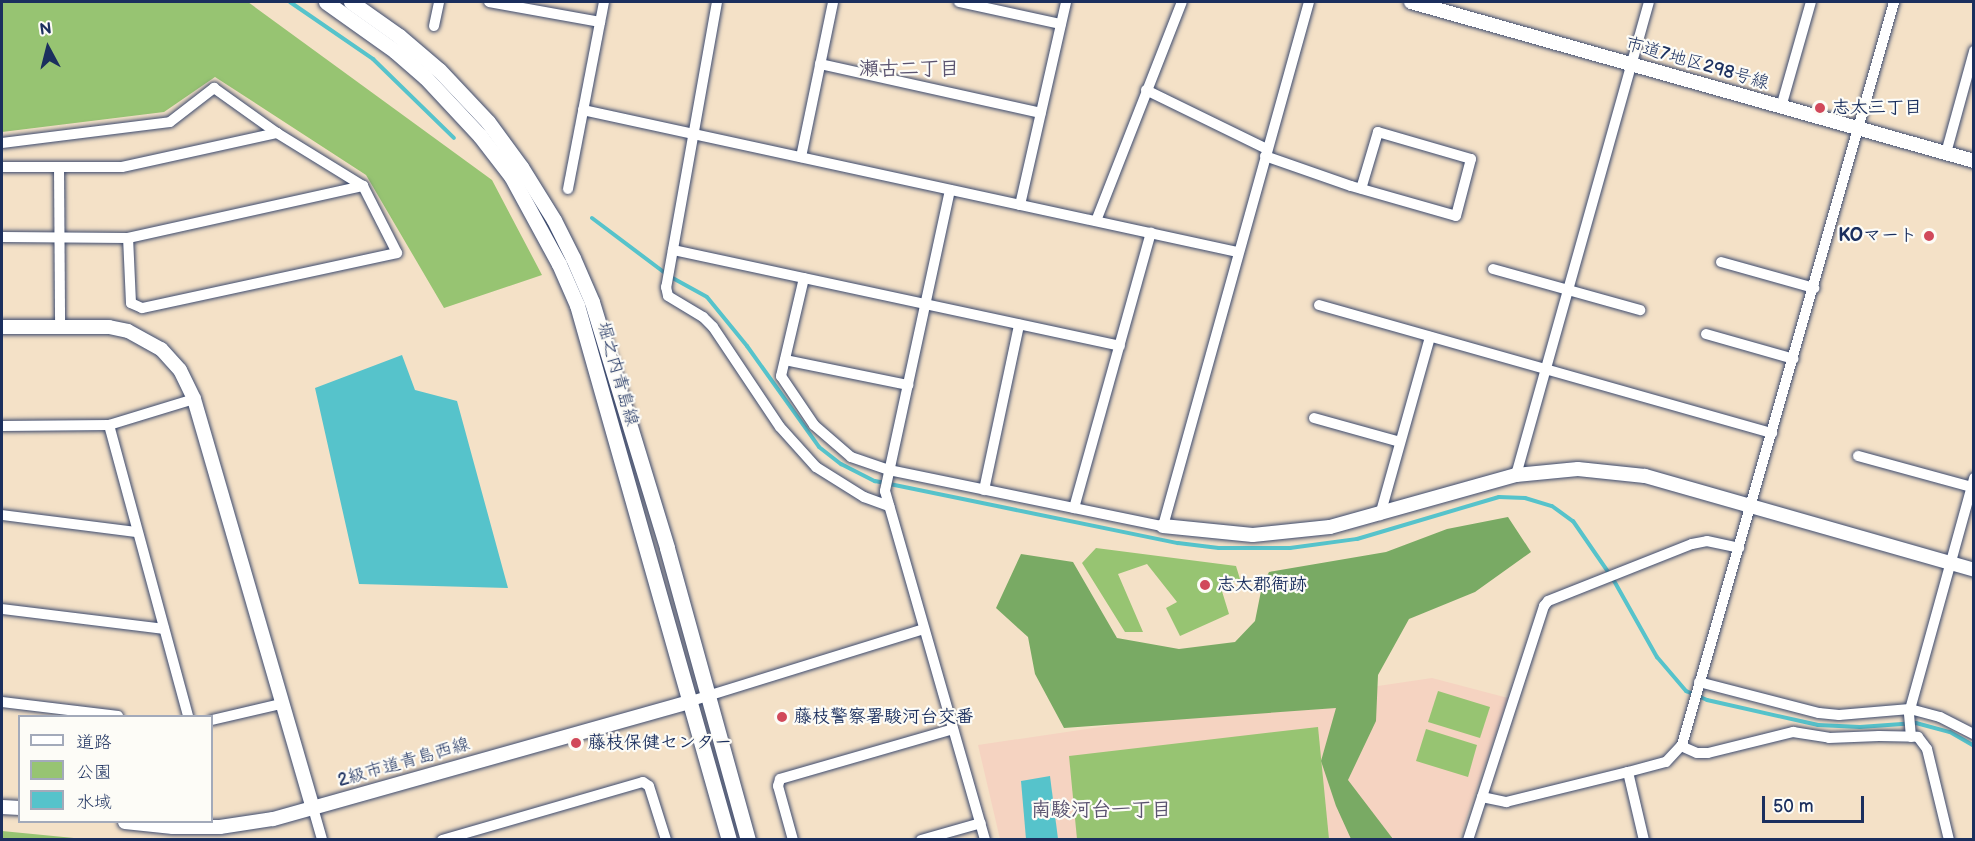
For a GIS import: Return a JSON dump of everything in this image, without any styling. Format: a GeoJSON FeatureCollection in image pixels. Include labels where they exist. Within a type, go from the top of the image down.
{"type":"FeatureCollection","features":[{"type":"Feature","properties":{"kind":"main road","name":"堀之内青島線"},"geometry":{"type":"LineString","coordinates":[[326,2],[395,51],[425,77],[480,136],[511,176],[541,228],[577,305],[729,840]]}},
{"type":"Feature","properties":{"kind":"main road","name":"堀之内青島線"},"geometry":{"type":"LineString","coordinates":[[351,2],[399,36],[446,77],[488,122],[521,167],[554,220],[592,302],[667,548],[748,840]]}},
{"type":"Feature","properties":{"kind":"street"},"geometry":{"type":"LineString","coordinates":[[434,26],[439,2]]}},
{"type":"Feature","properties":{"kind":"street"},"geometry":{"type":"LineString","coordinates":[[489,2],[600,22]]}},
{"type":"Feature","properties":{"kind":"street"},"geometry":{"type":"LineString","coordinates":[[568,189],[604,2]]}},
{"type":"Feature","properties":{"kind":"street"},"geometry":{"type":"LineString","coordinates":[[717,2],[666,287],[668,296],[703,317],[713,327],[796,448],[816,467],[864,497],[889,506]]}},
{"type":"Feature","properties":{"kind":"street"},"geometry":{"type":"LineString","coordinates":[[801,157],[833,2]]}},
{"type":"Feature","properties":{"kind":"street"},"geometry":{"type":"LineString","coordinates":[[959,2],[1061,24]]}},
{"type":"Feature","properties":{"kind":"street"},"geometry":{"type":"LineString","coordinates":[[1020,205],[1066,2]]}},
{"type":"Feature","properties":{"kind":"street"},"geometry":{"type":"LineString","coordinates":[[1096,221],[1182,2]]}},
{"type":"Feature","properties":{"kind":"street"},"geometry":{"type":"LineString","coordinates":[[1163,526],[1237,252],[1309,2]]}},
{"type":"Feature","properties":{"kind":"street","name":"市道7地区298号線"},"geometry":{"type":"LineString","coordinates":[[1412,2],[1974,161]]}},
{"type":"Feature","properties":{"kind":"street"},"geometry":{"type":"LineString","coordinates":[[1516,475],[1648,2]]}},
{"type":"Feature","properties":{"kind":"street"},"geometry":{"type":"LineString","coordinates":[[1781,107],[1811,2]]}},
{"type":"Feature","properties":{"kind":"street"},"geometry":{"type":"LineString","coordinates":[[1482,797],[1506,802],[1628,772],[1666,762],[1681,746],[1739,548],[1749,506],[1794,359],[1894,2]]}},
{"type":"Feature","properties":{"kind":"street"},"geometry":{"type":"LineString","coordinates":[[1946,153],[1969,93],[1974,51]]}},
{"type":"Feature","properties":{"kind":"street"},"geometry":{"type":"LineString","coordinates":[[820,64],[1041,113]]}},
{"type":"Feature","properties":{"kind":"street"},"geometry":{"type":"LineString","coordinates":[[2,142],[170,122],[214,88],[277,133],[363,186],[397,253],[142,308],[131,303],[128,238]]}},
{"type":"Feature","properties":{"kind":"street"},"geometry":{"type":"LineString","coordinates":[[1146,90],[1266,152],[1361,189],[1456,216],[1471,159],[1378,132],[1361,189]]}},
{"type":"Feature","properties":{"kind":"street"},"geometry":{"type":"LineString","coordinates":[[584,110],[1237,252]]}},
{"type":"Feature","properties":{"kind":"street"},"geometry":{"type":"LineString","coordinates":[[2,167],[122,167],[277,133]]}},
{"type":"Feature","properties":{"kind":"street"},"geometry":{"type":"LineString","coordinates":[[59,167],[60,327]]}},
{"type":"Feature","properties":{"kind":"street"},"geometry":{"type":"LineString","coordinates":[[2,237],[128,238],[363,186]]}},
{"type":"Feature","properties":{"kind":"street"},"geometry":{"type":"LineString","coordinates":[[950,190],[885,490],[985,840]]}},
{"type":"Feature","properties":{"kind":"street"},"geometry":{"type":"LineString","coordinates":[[1074,508],[1151,233]]}},
{"type":"Feature","properties":{"kind":"street"},"geometry":{"type":"LineString","coordinates":[[673,250],[1120,346]]}},
{"type":"Feature","properties":{"kind":"street"},"geometry":{"type":"LineString","coordinates":[[1721,262],[1814,288]]}},
{"type":"Feature","properties":{"kind":"street"},"geometry":{"type":"LineString","coordinates":[[1493,269],[1640,310]]}},
{"type":"Feature","properties":{"kind":"street"},"geometry":{"type":"LineString","coordinates":[[804,278],[781,376],[814,425],[851,457],[889,472],[1163,526],[1253,535],[1330,528],[1516,475],[1578,469],[1614,471],[1672,483],[1974,570]]}},
{"type":"Feature","properties":{"kind":"street"},"geometry":{"type":"LineString","coordinates":[[1318,305],[1772,433]]}},
{"type":"Feature","properties":{"kind":"street"},"geometry":{"type":"LineString","coordinates":[[984,489],[1019,324]]}},
{"type":"Feature","properties":{"kind":"street"},"geometry":{"type":"LineString","coordinates":[[2,327],[109,327],[144,338],[161,349],[180,370],[194,399],[322,840]]}},
{"type":"Feature","properties":{"kind":"street"},"geometry":{"type":"LineString","coordinates":[[1706,334],[1794,359]]}},
{"type":"Feature","properties":{"kind":"street"},"geometry":{"type":"LineString","coordinates":[[1380,515],[1430,337]]}},
{"type":"Feature","properties":{"kind":"street"},"geometry":{"type":"LineString","coordinates":[[785,360],[908,386]]}},
{"type":"Feature","properties":{"kind":"street"},"geometry":{"type":"LineString","coordinates":[[2,426],[109,425],[194,399]]}},
{"type":"Feature","properties":{"kind":"street"},"geometry":{"type":"LineString","coordinates":[[1314,418],[1400,442]]}},
{"type":"Feature","properties":{"kind":"street"},"geometry":{"type":"LineString","coordinates":[[109,425],[187,715]]}},
{"type":"Feature","properties":{"kind":"street"},"geometry":{"type":"LineString","coordinates":[[1858,456],[1972,482],[1910,711],[1911,737]]}},
{"type":"Feature","properties":{"kind":"street"},"geometry":{"type":"LineString","coordinates":[[2,515],[137,532]]}},
{"type":"Feature","properties":{"kind":"street"},"geometry":{"type":"LineString","coordinates":[[1467,840],[1544,606],[1548,601],[1692,544],[1707,541],[1739,548]]}},
{"type":"Feature","properties":{"kind":"street"},"geometry":{"type":"LineString","coordinates":[[2,609],[164,629]]}},
{"type":"Feature","properties":{"kind":"street"},"geometry":{"type":"LineString","coordinates":[[688,702],[924,629]]}},
{"type":"Feature","properties":{"kind":"street"},"geometry":{"type":"LineString","coordinates":[[1698,683],[1819,713],[1839,715],[1910,711],[1940,717],[1974,734]]}},
{"type":"Feature","properties":{"kind":"street"},"geometry":{"type":"LineString","coordinates":[[2,702],[103,715]]}},
{"type":"Feature","properties":{"kind":"street","name":"2級市道青島西線"},"geometry":{"type":"LineString","coordinates":[[135,823],[173,827],[246,824],[313,808],[688,702]]}},
{"type":"Feature","properties":{"kind":"street"},"geometry":{"type":"LineString","coordinates":[[213,720],[281,704]]}},
{"type":"Feature","properties":{"kind":"street"},"geometry":{"type":"LineString","coordinates":[[793,840],[778,786],[780,779],[953,729]]}},
{"type":"Feature","properties":{"kind":"street"},"geometry":{"type":"LineString","coordinates":[[1681,746],[1697,753],[1708,753],[1792,732],[1829,738],[1911,737],[1923,741],[1927,749],[1949,840]]}},
{"type":"Feature","properties":{"kind":"street"},"geometry":{"type":"LineString","coordinates":[[1628,772],[1644,840]]}},
{"type":"Feature","properties":{"kind":"street"},"geometry":{"type":"LineString","coordinates":[[442,840],[643,782],[649,786],[666,840]]}},
{"type":"Feature","properties":{"kind":"street"},"geometry":{"type":"LineString","coordinates":[[2,807],[18,808]]}},
{"type":"Feature","properties":{"kind":"street"},"geometry":{"type":"LineString","coordinates":[[921,840],[981,822]]}},
{"type":"Feature","properties":{"kind":"shaded area"},"geometry":{"type":"Polygon","coordinates":[[[1432,678],[1508,698],[1459,839],[1000,839],[978,745],[1432,678]]]}},
{"type":"Feature","properties":{"kind":"green space"},"geometry":{"type":"Polygon","coordinates":[[[2,2],[248,2],[492,180],[542,275],[444,308],[366,175],[215,77],[164,112],[2,132],[2,2]]]}},
{"type":"Feature","properties":{"kind":"green space"},"geometry":{"type":"Polygon","coordinates":[[[1508,517],[1531,552],[1475,592],[1409,619],[1378,675],[1376,721],[1348,780],[1393,839],[1351,839],[1336,806],[1321,761],[1336,708],[1064,728],[1035,674],[1028,637],[996,608],[1021,554],[1073,562],[1117,638],[1179,649],[1235,642],[1255,621],[1262,586],[1269,572],[1386,552],[1447,529],[1508,517]]]}},
{"type":"Feature","properties":{"kind":"green space"},"geometry":{"type":"Polygon","coordinates":[[[1096,548],[1236,566],[1240,579],[1221,588],[1229,614],[1180,636],[1166,608],[1177,602],[1147,564],[1118,574],[1143,632],[1125,632],[1082,563],[1096,548]]]}},
{"type":"Feature","properties":{"kind":"green space"},"geometry":{"type":"Polygon","coordinates":[[[1438,691],[1490,707],[1480,738],[1428,722],[1438,691]]]}},
{"type":"Feature","properties":{"kind":"green space"},"geometry":{"type":"Polygon","coordinates":[[[1318,727],[1329,839],[1077,839],[1069,756],[1318,727]]]}},
{"type":"Feature","properties":{"kind":"green space"},"geometry":{"type":"Polygon","coordinates":[[[1426,729],[1477,745],[1468,777],[1416,761],[1426,729]]]}},
{"type":"Feature","properties":{"kind":"green space"},"geometry":{"type":"Polygon","coordinates":[[[2,831],[84,839],[2,839],[2,831]]]}},
{"type":"Feature","properties":{"kind":"water"},"geometry":{"type":"Polygon","coordinates":[[[402,355],[415,390],[457,401],[508,588],[359,584],[315,388],[402,355]]]}},
{"type":"Feature","properties":{"kind":"water"},"geometry":{"type":"Polygon","coordinates":[[[1050,776],[1058,839],[1026,839],[1021,781],[1050,776]]]}},
{"type":"Feature","properties":{"kind":"waterway"},"geometry":{"type":"LineString","coordinates":[[290,2],[373,59],[454,138]]}},
{"type":"Feature","properties":{"kind":"waterway"},"geometry":{"type":"LineString","coordinates":[[592,218],[669,276],[707,297],[747,346],[819,447],[841,464],[875,481],[1178,543],[1219,548],[1290,548],[1357,539],[1499,497],[1525,498],[1552,506],[1573,521],[1613,579],[1657,657],[1686,691],[1707,700],[1818,725],[1860,727],[1916,723],[1950,732],[1974,746]]}},
{"type":"Feature","properties":{"kind":"place","name":"志太三丁目"},"geometry":{"type":"Point","coordinates":[1820,108]}},
{"type":"Feature","properties":{"kind":"place","name":"KOマート"},"geometry":{"type":"Point","coordinates":[1929,236]}},
{"type":"Feature","properties":{"kind":"place","name":"志太郡衙跡"},"geometry":{"type":"Point","coordinates":[1205,585]}},
{"type":"Feature","properties":{"kind":"place","name":"藤枝警察署駿河台交番"},"geometry":{"type":"Point","coordinates":[782,717]}},
{"type":"Feature","properties":{"kind":"place","name":"藤枝保健センター"},"geometry":{"type":"Point","coordinates":[576,743]}},
{"type":"Feature","properties":{"kind":"district","name":"瀬古二丁目"},"geometry":{"type":"Point","coordinates":[909,69]}},
{"type":"Feature","properties":{"kind":"district","name":"南駿河台一丁目"},"geometry":{"type":"Point","coordinates":[1101,810]}}]}
